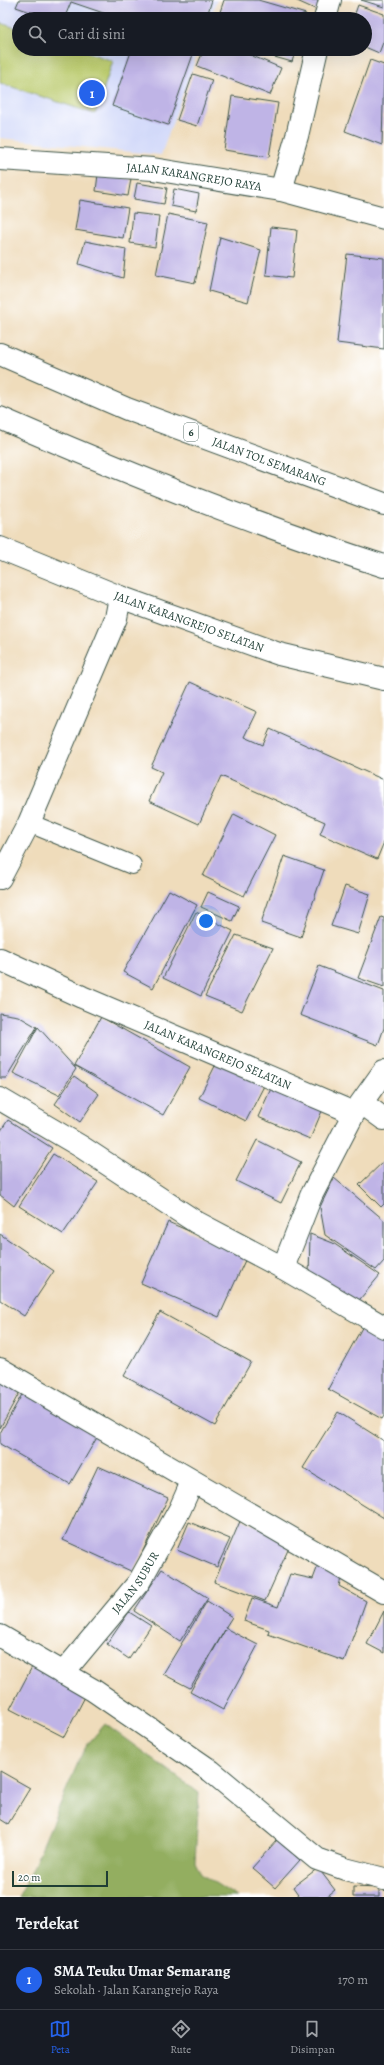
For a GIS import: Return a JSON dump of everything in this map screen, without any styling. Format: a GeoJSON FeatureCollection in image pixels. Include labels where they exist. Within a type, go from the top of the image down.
{"type":"FeatureCollection","features":[{"type":"Feature","properties":{"kind":"main road"},"geometry":{"type":"LineString","coordinates":[[327,12],[330,0]]}},
{"type":"Feature","properties":{"kind":"main road"},"geometry":{"type":"LineString","coordinates":[[280,190],[297,136],[315,56]]}},
{"type":"Feature","properties":{"kind":"main road","name":"JALAN KARANGREJO RAYA"},"geometry":{"type":"LineString","coordinates":[[0,159],[153,169],[280,190],[384,218]]}},
{"type":"Feature","properties":{"kind":"main road","name":"JALAN TOL SEMARANG"},"geometry":{"type":"LineString","coordinates":[[0,354],[127,409],[384,504]]}},
{"type":"Feature","properties":{"kind":"main road"},"geometry":{"type":"LineString","coordinates":[[0,418],[107,465],[296,538],[384,566]]}},
{"type":"Feature","properties":{"kind":"main road","name":"JALAN KARANGREJO SELATAN"},"geometry":{"type":"LineString","coordinates":[[0,548],[120,597],[279,654],[384,679]]}},
{"type":"Feature","properties":{"kind":"main road"},"geometry":{"type":"LineString","coordinates":[[0,878],[29,823],[116,618],[120,597]]}},
{"type":"Feature","properties":{"kind":"main road","name":"JALAN KARANGREJO SELATAN"},"geometry":{"type":"LineString","coordinates":[[0,959],[82,997],[384,1119]]}},
{"type":"Feature","properties":{"kind":"main road"},"geometry":{"type":"LineString","coordinates":[[283,1268],[311,1196],[358,1108],[384,1071]]}},
{"type":"Feature","properties":{"kind":"main road"},"geometry":{"type":"LineString","coordinates":[[0,1099],[80,1146],[196,1222],[283,1268],[384,1327]]}},
{"type":"Feature","properties":{"kind":"main road"},"geometry":{"type":"LineString","coordinates":[[0,1369],[192,1482],[384,1592]]}},
{"type":"Feature","properties":{"kind":"main road","name":"JALAN SUBUR"},"geometry":{"type":"LineString","coordinates":[[63,1674],[139,1582],[180,1509],[192,1482]]}},
{"type":"Feature","properties":{"kind":"main road"},"geometry":{"type":"LineString","coordinates":[[0,1636],[63,1674],[93,1690],[211,1771],[317,1859],[345,1869],[384,1879]]}},
{"type":"Feature","properties":{"kind":"lane"},"geometry":{"type":"LineString","coordinates":[[29,823],[132,865]]}},
{"type":"Feature","properties":{"kind":"shaded area"},"geometry":{"type":"Polygon","coordinates":[[[0,0],[217,0],[213,12],[12,12],[12,56],[196,56],[161,155],[0,138],[0,0]]]}},
{"type":"Feature","properties":{"kind":"green space"},"geometry":{"type":"Polygon","coordinates":[[[0,23],[12,27],[12,56],[98,56],[113,61],[95,114],[0,83],[0,23]]]}},
{"type":"Feature","properties":{"kind":"green space"},"geometry":{"type":"Polygon","coordinates":[[[105,1724],[199,1793],[195,1862],[201,1874],[237,1897],[18,1897],[29,1877],[80,1758],[87,1745],[105,1724]]]}},
{"type":"Feature","properties":{"kind":"building"},"geometry":{"type":"Polygon","coordinates":[[[19,0],[212,0],[208,12],[100,12],[71,2],[67,12],[31,12],[16,7],[19,0]]]}},
{"type":"Feature","properties":{"kind":"building"},"geometry":{"type":"Polygon","coordinates":[[[224,0],[258,0],[299,12],[220,12],[224,0]]]}},
{"type":"Feature","properties":{"kind":"building"},"geometry":{"type":"Polygon","coordinates":[[[295,0],[321,0],[317,10],[295,0]]]}},
{"type":"Feature","properties":{"kind":"building"},"geometry":{"type":"Polygon","coordinates":[[[361,0],[384,0],[384,7],[361,0]]]}},
{"type":"Feature","properties":{"kind":"building"},"geometry":{"type":"Polygon","coordinates":[[[358,5],[384,14],[384,40],[379,53],[372,50],[372,12],[356,12],[358,5]]]}},
{"type":"Feature","properties":{"kind":"building"},"geometry":{"type":"Polygon","coordinates":[[[130,56],[193,56],[168,125],[112,106],[130,56]]]}},
{"type":"Feature","properties":{"kind":"building"},"geometry":{"type":"Polygon","coordinates":[[[201,56],[253,56],[281,68],[270,95],[197,66],[201,56]]]}},
{"type":"Feature","properties":{"kind":"building"},"geometry":{"type":"Polygon","coordinates":[[[271,56],[294,56],[292,62],[271,56]]]}},
{"type":"Feature","properties":{"kind":"building"},"geometry":{"type":"Polygon","coordinates":[[[370,60],[384,65],[382,145],[345,131],[370,60]]]}},
{"type":"Feature","properties":{"kind":"building"},"geometry":{"type":"Polygon","coordinates":[[[193,74],[212,80],[197,126],[177,120],[193,74]]]}},
{"type":"Feature","properties":{"kind":"building"},"geometry":{"type":"Polygon","coordinates":[[[232,96],[278,103],[269,157],[224,150],[232,96]]]}},
{"type":"Feature","properties":{"kind":"building"},"geometry":{"type":"Polygon","coordinates":[[[98,174],[131,179],[128,196],[96,191],[98,174]]]}},
{"type":"Feature","properties":{"kind":"building"},"geometry":{"type":"Polygon","coordinates":[[[137,183],[167,188],[164,204],[134,199],[137,183]]]}},
{"type":"Feature","properties":{"kind":"building"},"geometry":{"type":"Polygon","coordinates":[[[174,189],[199,194],[196,211],[171,206],[174,189]]]}},
{"type":"Feature","properties":{"kind":"building"},"geometry":{"type":"Polygon","coordinates":[[[80,200],[128,208],[123,238],[75,230],[80,200]]]}},
{"type":"Feature","properties":{"kind":"building"},"geometry":{"type":"Polygon","coordinates":[[[133,213],[159,216],[155,247],[130,243],[133,213]]]}},
{"type":"Feature","properties":{"kind":"building"},"geometry":{"type":"Polygon","coordinates":[[[168,214],[208,222],[195,283],[156,275],[168,214]]]}},
{"type":"Feature","properties":{"kind":"building"},"geometry":{"type":"Polygon","coordinates":[[[271,227],[297,230],[292,278],[266,275],[271,227]]]}},
{"type":"Feature","properties":{"kind":"building"},"geometry":{"type":"Polygon","coordinates":[[[220,237],[261,250],[248,302],[209,291],[220,237]]]}},
{"type":"Feature","properties":{"kind":"building"},"geometry":{"type":"Polygon","coordinates":[[[85,241],[126,249],[123,278],[79,264],[85,241]]]}},
{"type":"Feature","properties":{"kind":"building"},"geometry":{"type":"Polygon","coordinates":[[[347,254],[384,258],[384,349],[337,343],[347,254]]]}},
{"type":"Feature","properties":{"kind":"building"},"geometry":{"type":"Polygon","coordinates":[[[190,682],[257,712],[245,737],[263,745],[270,729],[384,780],[384,842],[377,859],[320,834],[325,822],[221,776],[199,824],[149,801],[162,772],[151,767],[190,682]]]}},
{"type":"Feature","properties":{"kind":"building"},"geometry":{"type":"Polygon","coordinates":[[[234,814],[275,835],[244,896],[203,876],[234,814]]]}},
{"type":"Feature","properties":{"kind":"building"},"geometry":{"type":"Polygon","coordinates":[[[284,856],[324,870],[301,937],[261,923],[284,856]]]}},
{"type":"Feature","properties":{"kind":"building"},"geometry":{"type":"Polygon","coordinates":[[[345,886],[370,894],[358,934],[331,926],[345,886]]]}},
{"type":"Feature","properties":{"kind":"building"},"geometry":{"type":"Polygon","coordinates":[[[169,890],[197,905],[153,988],[123,972],[169,890]]]}},
{"type":"Feature","properties":{"kind":"building"},"geometry":{"type":"Polygon","coordinates":[[[208,892],[239,906],[232,921],[201,907],[208,892]]]}},
{"type":"Feature","properties":{"kind":"building"},"geometry":{"type":"Polygon","coordinates":[[[196,912],[233,931],[201,996],[163,978],[196,912]]]}},
{"type":"Feature","properties":{"kind":"building"},"geometry":{"type":"Polygon","coordinates":[[[381,917],[384,918],[384,987],[358,978],[381,917]]]}},
{"type":"Feature","properties":{"kind":"building"},"geometry":{"type":"Polygon","coordinates":[[[236,935],[273,948],[242,1011],[205,996],[236,935]]]}},
{"type":"Feature","properties":{"kind":"building"},"geometry":{"type":"Polygon","coordinates":[[[319,966],[384,991],[384,1028],[378,1045],[300,1015],[319,966]]]}},
{"type":"Feature","properties":{"kind":"building"},"geometry":{"type":"Polygon","coordinates":[[[0,1013],[18,1016],[37,1027],[6,1078],[0,1078],[0,1013]]]}},
{"type":"Feature","properties":{"kind":"building"},"geometry":{"type":"Polygon","coordinates":[[[101,1017],[190,1067],[163,1115],[74,1066],[101,1017]]]}},
{"type":"Feature","properties":{"kind":"building"},"geometry":{"type":"Polygon","coordinates":[[[38,1027],[76,1069],[59,1095],[13,1073],[38,1027]]]}},
{"type":"Feature","properties":{"kind":"building"},"geometry":{"type":"Polygon","coordinates":[[[220,1056],[267,1080],[246,1121],[199,1098],[220,1056]]]}},
{"type":"Feature","properties":{"kind":"building"},"geometry":{"type":"Polygon","coordinates":[[[74,1076],[99,1094],[80,1122],[55,1104],[74,1076]]]}},
{"type":"Feature","properties":{"kind":"building"},"geometry":{"type":"Polygon","coordinates":[[[274,1082],[325,1104],[310,1139],[258,1117],[274,1082]]]}},
{"type":"Feature","properties":{"kind":"building"},"geometry":{"type":"Polygon","coordinates":[[[8,1120],[52,1148],[14,1206],[0,1195],[0,1132],[8,1120]]]}},
{"type":"Feature","properties":{"kind":"building"},"geometry":{"type":"Polygon","coordinates":[[[257,1140],[301,1162],[281,1203],[236,1181],[257,1140]]]}},
{"type":"Feature","properties":{"kind":"building"},"geometry":{"type":"Polygon","coordinates":[[[53,1154],[98,1182],[63,1234],[19,1206],[53,1154]]]}},
{"type":"Feature","properties":{"kind":"building"},"geometry":{"type":"Polygon","coordinates":[[[384,1161],[384,1204],[381,1207],[359,1185],[384,1161]]]}},
{"type":"Feature","properties":{"kind":"building"},"geometry":{"type":"Polygon","coordinates":[[[334,1178],[384,1220],[384,1261],[376,1270],[325,1235],[320,1207],[334,1178]]]}},
{"type":"Feature","properties":{"kind":"building"},"geometry":{"type":"Polygon","coordinates":[[[168,1222],[247,1256],[219,1317],[141,1283],[168,1222]]]}},
{"type":"Feature","properties":{"kind":"building"},"geometry":{"type":"Polygon","coordinates":[[[0,1234],[54,1271],[24,1316],[0,1300],[0,1234]]]}},
{"type":"Feature","properties":{"kind":"building"},"geometry":{"type":"Polygon","coordinates":[[[310,1234],[333,1243],[380,1275],[355,1305],[309,1277],[310,1234]]]}},
{"type":"Feature","properties":{"kind":"building"},"geometry":{"type":"Polygon","coordinates":[[[160,1312],[251,1362],[215,1426],[124,1376],[160,1312]]]}},
{"type":"Feature","properties":{"kind":"building"},"geometry":{"type":"Polygon","coordinates":[[[364,1324],[384,1335],[384,1416],[382,1419],[328,1389],[364,1324]]]}},
{"type":"Feature","properties":{"kind":"building"},"geometry":{"type":"Polygon","coordinates":[[[0,1374],[23,1386],[0,1428],[0,1374]]]}},
{"type":"Feature","properties":{"kind":"building"},"geometry":{"type":"Polygon","coordinates":[[[24,1391],[99,1434],[70,1484],[0,1444],[0,1433],[24,1391]]]}},
{"type":"Feature","properties":{"kind":"building"},"geometry":{"type":"Polygon","coordinates":[[[338,1412],[384,1441],[384,1518],[303,1468],[338,1412]]]}},
{"type":"Feature","properties":{"kind":"building"},"geometry":{"type":"Polygon","coordinates":[[[98,1466],[168,1498],[133,1572],[63,1540],[98,1466]]]}},
{"type":"Feature","properties":{"kind":"building"},"geometry":{"type":"Polygon","coordinates":[[[241,1519],[292,1541],[265,1601],[214,1582],[241,1519]]]}},
{"type":"Feature","properties":{"kind":"building"},"geometry":{"type":"Polygon","coordinates":[[[189,1522],[230,1539],[217,1567],[177,1550],[189,1522]]]}},
{"type":"Feature","properties":{"kind":"building"},"geometry":{"type":"Polygon","coordinates":[[[319,1563],[343,1570],[339,1586],[366,1601],[344,1661],[268,1634],[269,1630],[244,1621],[252,1598],[278,1607],[290,1574],[313,1579],[319,1563]]]}},
{"type":"Feature","properties":{"kind":"building"},"geometry":{"type":"Polygon","coordinates":[[[162,1569],[208,1598],[180,1641],[134,1611],[162,1569]]]}},
{"type":"Feature","properties":{"kind":"building"},"geometry":{"type":"Polygon","coordinates":[[[207,1601],[232,1617],[225,1628],[258,1645],[223,1710],[190,1692],[225,1630],[190,1688],[163,1674],[207,1601]]]}},
{"type":"Feature","properties":{"kind":"building"},"geometry":{"type":"Polygon","coordinates":[[[384,1611],[384,1653],[367,1644],[384,1611]]]}},
{"type":"Feature","properties":{"kind":"building"},"geometry":{"type":"Polygon","coordinates":[[[129,1612],[151,1626],[129,1659],[107,1644],[129,1612]]]}},
{"type":"Feature","properties":{"kind":"building"},"geometry":{"type":"Polygon","coordinates":[[[34,1663],[88,1691],[64,1737],[10,1709],[34,1663]]]}},
{"type":"Feature","properties":{"kind":"building"},"geometry":{"type":"Polygon","coordinates":[[[0,1771],[30,1788],[8,1824],[0,1819],[0,1771]]]}},
{"type":"Feature","properties":{"kind":"building"},"geometry":{"type":"Polygon","coordinates":[[[277,1840],[300,1860],[275,1888],[252,1868],[277,1840]]]}},
{"type":"Feature","properties":{"kind":"building"},"geometry":{"type":"Polygon","coordinates":[[[318,1868],[335,1890],[326,1897],[300,1897],[293,1887],[318,1868]]]}},
{"type":"Feature","properties":{"kind":"building"},"geometry":{"type":"Polygon","coordinates":[[[353,1887],[379,1888],[379,1897],[353,1897],[353,1887]]]}},
{"type":"Feature","properties":{"kind":"place","name":"SMA Teuku Umar Semarang"},"geometry":{"type":"Point","coordinates":[92,93]}}]}
